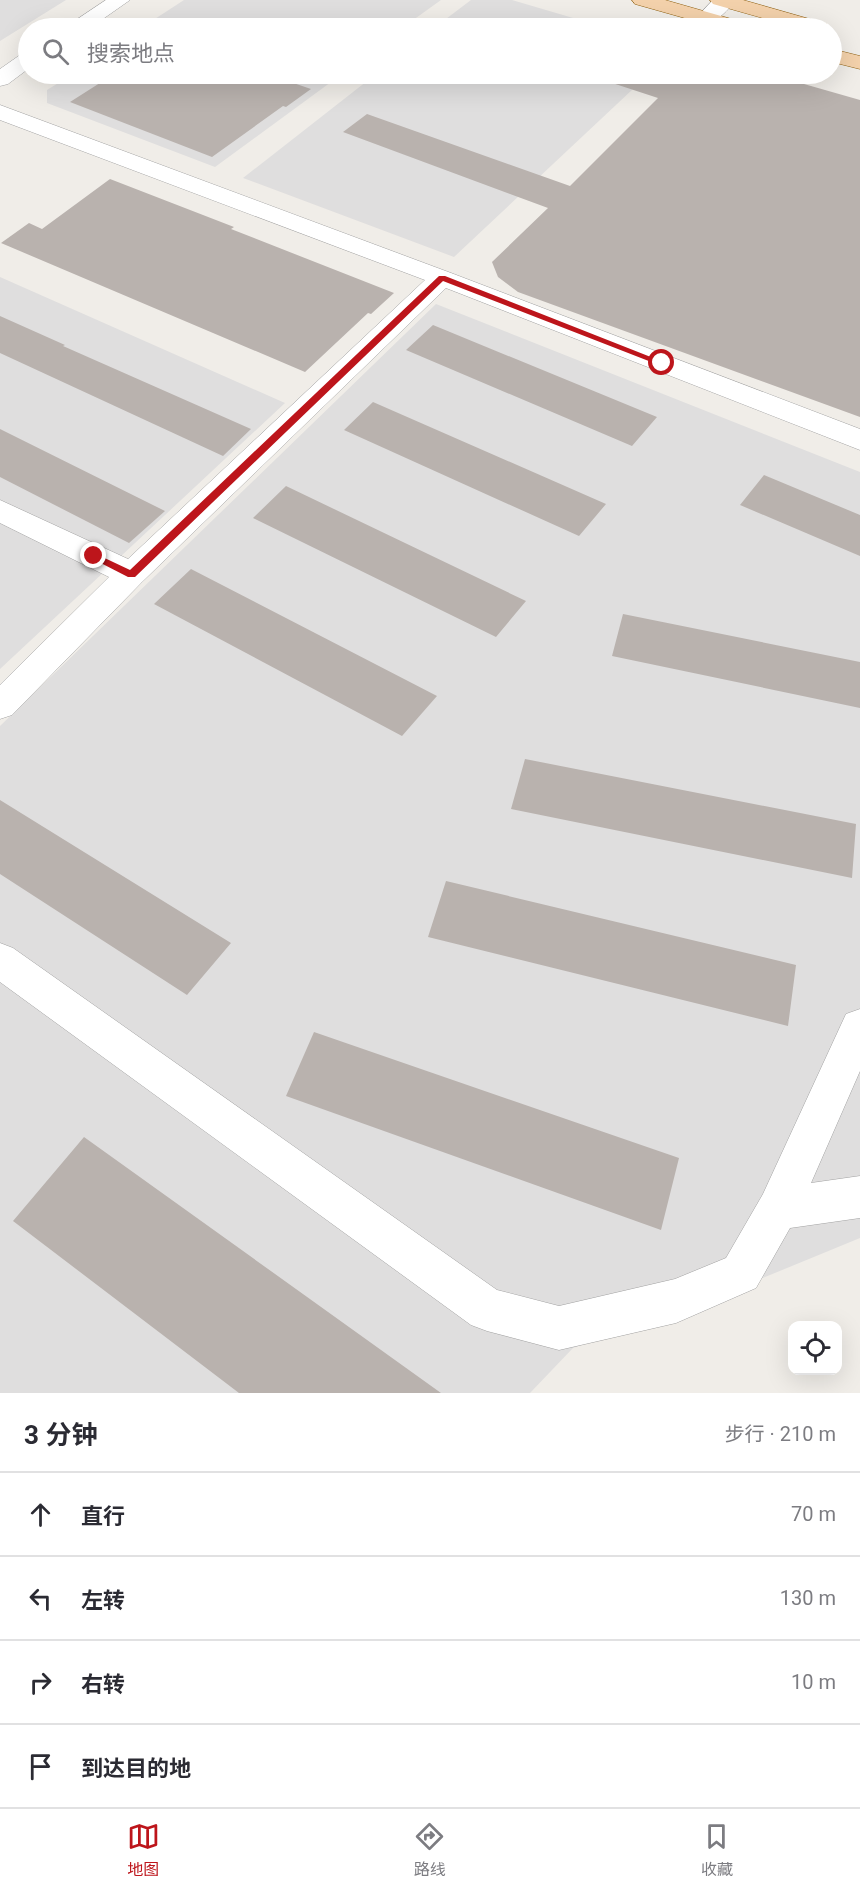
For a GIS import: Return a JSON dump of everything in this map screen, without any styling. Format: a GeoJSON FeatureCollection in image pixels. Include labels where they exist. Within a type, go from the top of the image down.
{"type":"FeatureCollection","features":[{"type":"Feature","properties":{"kind":"main road"},"geometry":{"type":"LineString","coordinates":[[642,0],[706,18]]}},
{"type":"Feature","properties":{"kind":"main road"},"geometry":{"type":"LineString","coordinates":[[723,0],[785,18]]}},
{"type":"Feature","properties":{"kind":"main road"},"geometry":{"type":"LineString","coordinates":[[842,58],[860,63]]}},
{"type":"Feature","properties":{"kind":"street"},"geometry":{"type":"LineString","coordinates":[[92,18],[120,0]]}},
{"type":"Feature","properties":{"kind":"street"},"geometry":{"type":"LineString","coordinates":[[706,18],[723,0]]}},
{"type":"Feature","properties":{"kind":"street"},"geometry":{"type":"LineString","coordinates":[[0,79],[18,67]]}},
{"type":"Feature","properties":{"kind":"street"},"geometry":{"type":"LineString","coordinates":[[0,112],[442,278],[860,440]]}},
{"type":"Feature","properties":{"kind":"street"},"geometry":{"type":"LineString","coordinates":[[0,706],[131,574],[442,278]]}},
{"type":"Feature","properties":{"kind":"street"},"geometry":{"type":"LineString","coordinates":[[0,510],[131,574]]}},
{"type":"Feature","properties":{"kind":"street"},"geometry":{"type":"LineString","coordinates":[[0,960],[486,1309],[559,1328],[676,1300],[741,1273],[778,1209],[860,1027]]}},
{"type":"Feature","properties":{"kind":"street"},"geometry":{"type":"LineString","coordinates":[[778,1209],[860,1197]]}},
{"type":"Feature","properties":{"kind":"shaded area"},"geometry":{"type":"Polygon","coordinates":[[[0,0],[66,0],[37,18],[18,18],[18,30],[0,41],[0,0]]]}},
{"type":"Feature","properties":{"kind":"shaded area"},"geometry":{"type":"Polygon","coordinates":[[[184,0],[441,0],[416,18],[156,18],[184,0]]]}},
{"type":"Feature","properties":{"kind":"shaded area"},"geometry":{"type":"Polygon","coordinates":[[[471,0],[512,0],[573,18],[447,18],[471,0]]]}},
{"type":"Feature","properties":{"kind":"shaded area"},"geometry":{"type":"Polygon","coordinates":[[[57,84],[328,84],[215,167],[47,103],[47,90],[57,84]]]}},
{"type":"Feature","properties":{"kind":"shaded area"},"geometry":{"type":"Polygon","coordinates":[[[363,84],[638,84],[454,257],[243,178],[363,84]]]}},
{"type":"Feature","properties":{"kind":"shaded area"},"geometry":{"type":"Polygon","coordinates":[[[0,277],[285,403],[0,669],[0,277]]]}},
{"type":"Feature","properties":{"kind":"shaded area"},"geometry":{"type":"Polygon","coordinates":[[[436,304],[860,472],[860,1238],[753,1282],[573,1348],[530,1393],[0,1393],[0,726],[436,304]]]}},
{"type":"Feature","properties":{"kind":"building"},"geometry":{"type":"Polygon","coordinates":[[[98,84],[296,84],[311,89],[286,107],[283,106],[212,157],[70,102],[98,84]]]}},
{"type":"Feature","properties":{"kind":"building"},"geometry":{"type":"Polygon","coordinates":[[[615,84],[804,84],[860,100],[860,417],[518,292],[498,277],[492,262],[548,208],[343,132],[367,114],[570,186],[658,98],[615,84]]]}},
{"type":"Feature","properties":{"kind":"building"},"geometry":{"type":"Polygon","coordinates":[[[110,179],[394,293],[371,314],[368,313],[305,372],[1,243],[29,223],[42,229],[110,179]]]}},
{"type":"Feature","properties":{"kind":"building"},"geometry":{"type":"Polygon","coordinates":[[[0,316],[251,429],[223,456],[0,353],[0,316]]]}},
{"type":"Feature","properties":{"kind":"building"},"geometry":{"type":"Polygon","coordinates":[[[433,325],[657,417],[632,446],[406,350],[433,325]]]}},
{"type":"Feature","properties":{"kind":"building"},"geometry":{"type":"Polygon","coordinates":[[[373,402],[606,504],[579,536],[344,430],[373,402]]]}},
{"type":"Feature","properties":{"kind":"building"},"geometry":{"type":"Polygon","coordinates":[[[0,429],[165,511],[129,543],[0,477],[0,429]]]}},
{"type":"Feature","properties":{"kind":"building"},"geometry":{"type":"Polygon","coordinates":[[[764,475],[860,515],[860,556],[740,505],[764,475]]]}},
{"type":"Feature","properties":{"kind":"building"},"geometry":{"type":"Polygon","coordinates":[[[286,486],[526,601],[496,637],[253,518],[286,486]]]}},
{"type":"Feature","properties":{"kind":"building"},"geometry":{"type":"Polygon","coordinates":[[[191,569],[437,696],[402,736],[154,604],[191,569]]]}},
{"type":"Feature","properties":{"kind":"building"},"geometry":{"type":"Polygon","coordinates":[[[623,614],[860,662],[860,708],[612,656],[623,614]]]}},
{"type":"Feature","properties":{"kind":"building"},"geometry":{"type":"Polygon","coordinates":[[[525,759],[856,824],[852,878],[511,809],[525,759]]]}},
{"type":"Feature","properties":{"kind":"building"},"geometry":{"type":"Polygon","coordinates":[[[0,800],[231,943],[187,995],[0,874],[0,800]]]}},
{"type":"Feature","properties":{"kind":"building"},"geometry":{"type":"Polygon","coordinates":[[[446,881],[796,965],[788,1026],[428,937],[446,881]]]}},
{"type":"Feature","properties":{"kind":"building"},"geometry":{"type":"Polygon","coordinates":[[[314,1032],[679,1158],[661,1230],[286,1096],[314,1032]]]}},
{"type":"Feature","properties":{"kind":"building"},"geometry":{"type":"Polygon","coordinates":[[[84,1137],[441,1393],[239,1393],[13,1221],[84,1137]]]}},
{"type":"Feature","properties":{"kind":"route"},"geometry":{"type":"LineString","coordinates":[[94,556],[131,574],[442,278],[662,363]]}}]}
